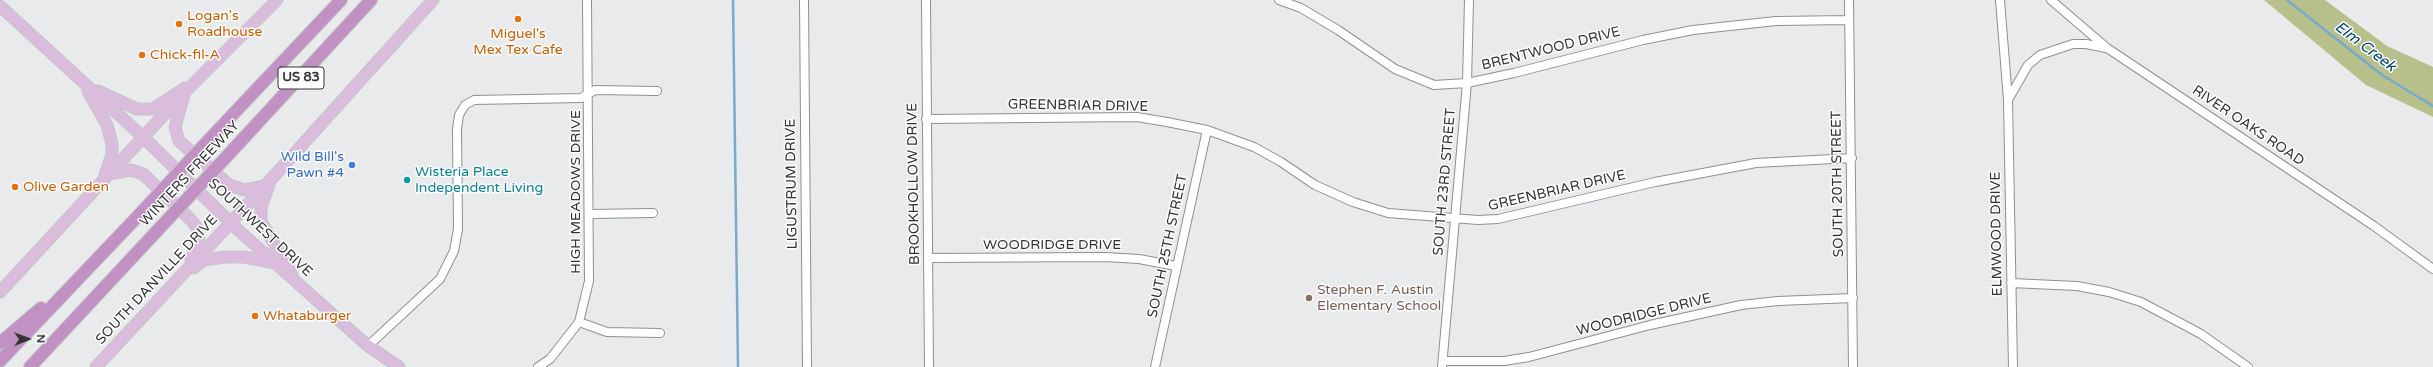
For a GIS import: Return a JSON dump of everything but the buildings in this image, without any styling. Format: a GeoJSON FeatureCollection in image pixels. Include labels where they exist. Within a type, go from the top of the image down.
{"type":"FeatureCollection","features":[{"type":"Feature","properties":{"kind":"highway","name":"WINTERS FREEWAY"},"geometry":{"type":"LineString","coordinates":[[0,362],[341,0]]}},
{"type":"Feature","properties":{"kind":"highway","name":"WINTERS FREEWAY"},"geometry":{"type":"LineString","coordinates":[[30,367],[343,33],[371,0]]}},
{"type":"Feature","properties":{"kind":"highway"},"geometry":{"type":"LineString","coordinates":[[343,33],[379,0]]}},
{"type":"Feature","properties":{"kind":"highway"},"geometry":{"type":"LineString","coordinates":[[0,343],[89,267]]}},
{"type":"Feature","properties":{"kind":"main road"},"geometry":{"type":"LineString","coordinates":[[0,292],[184,93],[277,0]]}},
{"type":"Feature","properties":{"kind":"main road","name":"SOUTH DANVILLE DRIVE"},"geometry":{"type":"LineString","coordinates":[[96,367],[265,186],[433,0]]}},
{"type":"Feature","properties":{"kind":"main road","name":"SOUTHWEST DRIVE"},"geometry":{"type":"LineString","coordinates":[[0,6],[143,137],[230,224],[368,346],[399,367]]}},
{"type":"Feature","properties":{"kind":"main road"},"geometry":{"type":"LineString","coordinates":[[85,83],[137,109],[153,109],[170,95],[194,83]]}},
{"type":"Feature","properties":{"kind":"main road"},"geometry":{"type":"LineString","coordinates":[[85,83],[107,125],[112,144],[112,154],[105,178]]}},
{"type":"Feature","properties":{"kind":"main road"},"geometry":{"type":"LineString","coordinates":[[184,93],[175,127],[179,141],[229,185],[244,190],[265,186]]}},
{"type":"Feature","properties":{"kind":"main road"},"geometry":{"type":"LineString","coordinates":[[105,178],[131,170],[143,174],[191,220],[198,229],[199,238],[186,269]]}},
{"type":"Feature","properties":{"kind":"main road"},"geometry":{"type":"LineString","coordinates":[[273,177],[261,207],[261,221],[295,281]]}},
{"type":"Feature","properties":{"kind":"main road"},"geometry":{"type":"LineString","coordinates":[[174,282],[204,260],[225,257],[244,257],[275,263]]}},
{"type":"Feature","properties":{"kind":"street","name":"HIGH MEADOWS DRIVE"},"geometry":{"type":"LineString","coordinates":[[538,367],[550,359],[580,322],[589,281],[590,214],[587,0]]}},
{"type":"Feature","properties":{"kind":"street","name":"LIGUSTRUM DRIVE"},"geometry":{"type":"LineString","coordinates":[[804,0],[807,367]]}},
{"type":"Feature","properties":{"kind":"street","name":"BROOKHOLLOW DRIVE"},"geometry":{"type":"LineString","coordinates":[[926,0],[929,367]]}},
{"type":"Feature","properties":{"kind":"street","name":"BRENTWOOD DRIVE"},"geometry":{"type":"LineString","coordinates":[[1279,0],[1301,8],[1338,30],[1395,70],[1434,85],[1467,83],[1693,30],[1776,21],[1849,20]]}},
{"type":"Feature","properties":{"kind":"street","name":"SOUTH 23RD STREET"},"geometry":{"type":"LineString","coordinates":[[1442,364],[1467,83],[1469,0]]}},
{"type":"Feature","properties":{"kind":"street","name":"SOUTH 20TH STREET"},"geometry":{"type":"LineString","coordinates":[[1849,0],[1852,158],[1853,367]]}},
{"type":"Feature","properties":{"kind":"street","name":"ELMWOOD DRIVE"},"geometry":{"type":"LineString","coordinates":[[2000,0],[2008,100],[2012,367]]}},
{"type":"Feature","properties":{"kind":"street","name":"RIVER OAKS ROAD"},"geometry":{"type":"LineString","coordinates":[[2051,0],[2107,48],[2374,226],[2433,269]]}},
{"type":"Feature","properties":{"kind":"street"},"geometry":{"type":"LineString","coordinates":[[2008,100],[2028,65],[2040,54],[2073,44],[2086,44],[2107,48]]}},
{"type":"Feature","properties":{"kind":"street"},"geometry":{"type":"LineString","coordinates":[[368,346],[440,279],[454,251],[458,229],[457,129],[459,115],[465,105],[474,100],[581,98],[595,90],[657,91]]}},
{"type":"Feature","properties":{"kind":"street","name":"GREENBRIAR DRIVE"},"geometry":{"type":"LineString","coordinates":[[926,119],[1137,117],[1207,130],[1254,147],[1281,162],[1315,185],[1353,202],[1388,213],[1455,219],[1498,219],[1655,182],[1756,163],[1852,158]]}},
{"type":"Feature","properties":{"kind":"street","name":"SOUTH 25TH STREET"},"geometry":{"type":"LineString","coordinates":[[1155,367],[1207,130]]}},
{"type":"Feature","properties":{"kind":"street"},"geometry":{"type":"LineString","coordinates":[[590,214],[653,213]]}},
{"type":"Feature","properties":{"kind":"street","name":"WOODRIDGE DRIVE"},"geometry":{"type":"LineString","coordinates":[[928,258],[1105,257],[1139,259],[1176,266]]}},
{"type":"Feature","properties":{"kind":"street"},"geometry":{"type":"LineString","coordinates":[[2011,283],[2077,286],[2109,292],[2141,302],[2202,334],[2248,367]]}},
{"type":"Feature","properties":{"kind":"street","name":"WOODRIDGE DRIVE"},"geometry":{"type":"LineString","coordinates":[[1442,364],[1504,361],[1529,357],[1650,325],[1741,305],[1778,301],[1852,298]]}},
{"type":"Feature","properties":{"kind":"street"},"geometry":{"type":"LineString","coordinates":[[580,322],[607,332],[660,333]]}},
{"type":"Feature","properties":{"kind":"green space"},"geometry":{"type":"Polygon","coordinates":[[[2264,0],[2325,0],[2387,46],[2433,67],[2433,117],[2366,85],[2264,0]]]}},
{"type":"Feature","properties":{"kind":"waterway"},"geometry":{"type":"LineString","coordinates":[[733,0],[738,367]]}},
{"type":"Feature","properties":{"kind":"waterway","name":"Elm Creek"},"geometry":{"type":"LineString","coordinates":[[2287,0],[2382,75],[2433,106]]}},
{"type":"Feature","properties":{"kind":"place","name":"Miguel's Mex Tex Cafe"},"geometry":{"type":"Point","coordinates":[518,19]}},
{"type":"Feature","properties":{"kind":"place","name":"Logan's Roadhouse"},"geometry":{"type":"Point","coordinates":[179,24]}},
{"type":"Feature","properties":{"kind":"place","name":"Chick-fil-A"},"geometry":{"type":"Point","coordinates":[142,55]}},
{"type":"Feature","properties":{"kind":"place","name":"Wild Bill's Pawn #4"},"geometry":{"type":"Point","coordinates":[352,165]}},
{"type":"Feature","properties":{"kind":"place","name":"Wisteria Place Independent Living"},"geometry":{"type":"Point","coordinates":[407,180]}},
{"type":"Feature","properties":{"kind":"place","name":"Olive Garden"},"geometry":{"type":"Point","coordinates":[15,187]}},
{"type":"Feature","properties":{"kind":"place","name":"Stephen F. Austin Elementary School"},"geometry":{"type":"Point","coordinates":[1309,298]}},
{"type":"Feature","properties":{"kind":"place","name":"Whataburger"},"geometry":{"type":"Point","coordinates":[255,316]}}]}
